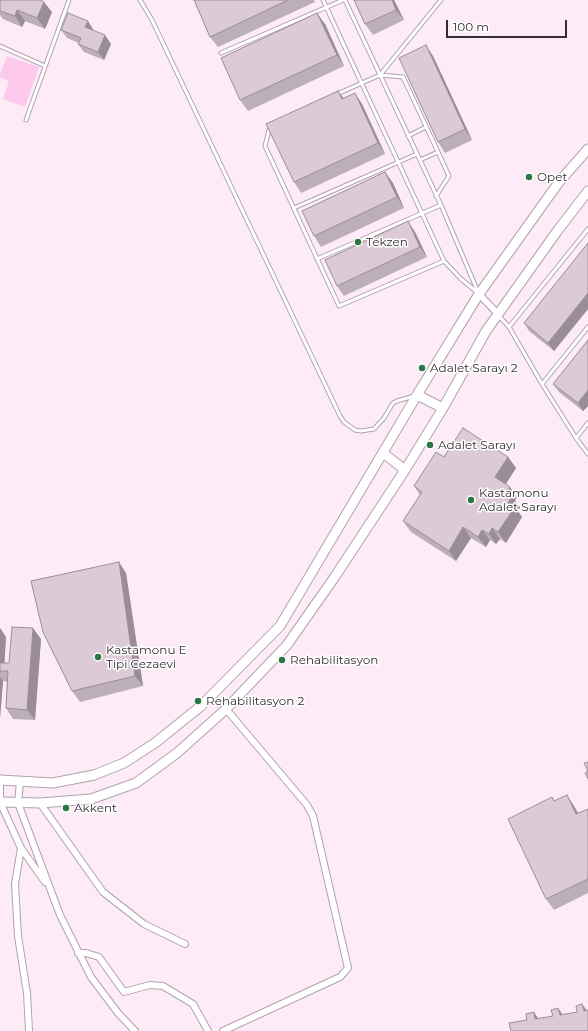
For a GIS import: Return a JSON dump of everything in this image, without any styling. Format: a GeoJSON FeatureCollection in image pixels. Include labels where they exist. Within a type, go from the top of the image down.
{"type":"FeatureCollection","features":[{"type":"Feature","properties":{"kind":"main road"},"geometry":{"type":"LineString","coordinates":[[0,780],[53,783],[94,775],[124,763],[155,744],[201,706],[280,626],[416,395],[479,294],[559,182],[588,149]]}},
{"type":"Feature","properties":{"kind":"main road"},"geometry":{"type":"LineString","coordinates":[[0,802],[40,803],[91,799],[136,783],[177,753],[226,709],[287,645],[334,578],[405,470],[443,408],[486,331],[558,230],[588,191]]}},
{"type":"Feature","properties":{"kind":"main road"},"geometry":{"type":"LineString","coordinates":[[416,395],[443,408]]}},
{"type":"Feature","properties":{"kind":"main road"},"geometry":{"type":"LineString","coordinates":[[383,453],[405,470]]}},
{"type":"Feature","properties":{"kind":"street"},"geometry":{"type":"LineString","coordinates":[[479,294],[498,314]]}},
{"type":"Feature","properties":{"kind":"street"},"geometry":{"type":"LineString","coordinates":[[223,1031],[340,977],[348,968],[313,816],[307,805],[226,709]]}},
{"type":"Feature","properties":{"kind":"street"},"geometry":{"type":"LineString","coordinates":[[0,780],[0,802],[21,848],[50,890]]}},
{"type":"Feature","properties":{"kind":"street"},"geometry":{"type":"LineString","coordinates":[[20,782],[18,802],[60,915],[91,977],[118,1013],[135,1031]]}},
{"type":"Feature","properties":{"kind":"street"},"geometry":{"type":"LineString","coordinates":[[40,803],[103,892],[144,924],[185,944]]}},
{"type":"Feature","properties":{"kind":"street"},"geometry":{"type":"LineString","coordinates":[[21,848],[15,884],[18,936],[27,993],[29,1031]]}},
{"type":"Feature","properties":{"kind":"street"},"geometry":{"type":"LineString","coordinates":[[78,953],[86,953],[99,957],[113,976],[120,989],[124,992],[150,984],[163,986],[193,1004],[208,1031]]}},
{"type":"Feature","properties":{"kind":"lane"},"geometry":{"type":"LineString","coordinates":[[26,120],[69,0]]}},
{"type":"Feature","properties":{"kind":"lane"},"geometry":{"type":"LineString","coordinates":[[140,0],[152,20],[344,422],[361,431],[374,428],[384,418],[393,403],[416,395]]}},
{"type":"Feature","properties":{"kind":"lane"},"geometry":{"type":"LineString","coordinates":[[323,0],[444,261],[461,279],[479,294]]}},
{"type":"Feature","properties":{"kind":"lane"},"geometry":{"type":"LineString","coordinates":[[222,53],[344,0],[441,205],[479,294]]}},
{"type":"Feature","properties":{"kind":"lane"},"geometry":{"type":"LineString","coordinates":[[334,95],[380,75],[441,0]]}},
{"type":"Feature","properties":{"kind":"lane"},"geometry":{"type":"LineString","coordinates":[[0,46],[45,66]]}},
{"type":"Feature","properties":{"kind":"lane"},"geometry":{"type":"LineString","coordinates":[[380,75],[403,77],[438,152],[449,176],[436,196]]}},
{"type":"Feature","properties":{"kind":"lane"},"geometry":{"type":"LineString","coordinates":[[270,122],[265,146],[340,306],[444,261]]}},
{"type":"Feature","properties":{"kind":"lane"},"geometry":{"type":"LineString","coordinates":[[408,136],[426,127]]}},
{"type":"Feature","properties":{"kind":"lane"},"geometry":{"type":"LineString","coordinates":[[420,160],[438,152]]}},
{"type":"Feature","properties":{"kind":"lane"},"geometry":{"type":"LineString","coordinates":[[294,208],[417,154]]}},
{"type":"Feature","properties":{"kind":"lane"},"geometry":{"type":"LineString","coordinates":[[317,259],[441,205]]}},
{"type":"Feature","properties":{"kind":"lane"},"geometry":{"type":"LineString","coordinates":[[509,327],[588,229]]}},
{"type":"Feature","properties":{"kind":"lane"},"geometry":{"type":"LineString","coordinates":[[498,314],[509,327],[542,384],[576,438],[588,454]]}},
{"type":"Feature","properties":{"kind":"lane"},"geometry":{"type":"LineString","coordinates":[[542,384],[588,327]]}},
{"type":"Feature","properties":{"kind":"lane"},"geometry":{"type":"LineString","coordinates":[[576,438],[588,424]]}},
{"type":"Feature","properties":{"kind":"shaded area"},"geometry":{"type":"Polygon","coordinates":[[[7,56],[39,67],[25,107],[3,99],[9,81],[0,77],[0,74],[7,56]]]}},
{"type":"Feature","properties":{"kind":"building"},"geometry":{"type":"Polygon","coordinates":[[[0,0],[40,0],[44,2],[37,18],[17,10],[15,16],[0,11],[0,0]]]}},
{"type":"Feature","properties":{"kind":"building"},"geometry":{"type":"Polygon","coordinates":[[[194,0],[288,0],[210,37],[194,0]]]}},
{"type":"Feature","properties":{"kind":"building"},"geometry":{"type":"Polygon","coordinates":[[[354,0],[392,0],[396,10],[365,24],[354,0]]]}},
{"type":"Feature","properties":{"kind":"building"},"geometry":{"type":"Polygon","coordinates":[[[68,13],[88,21],[85,27],[105,35],[98,52],[78,44],[81,38],[61,30],[68,13]]]}},
{"type":"Feature","properties":{"kind":"building"},"geometry":{"type":"Polygon","coordinates":[[[317,13],[337,55],[240,100],[221,58],[317,13]]]}},
{"type":"Feature","properties":{"kind":"building"},"geometry":{"type":"Polygon","coordinates":[[[426,45],[465,129],[438,142],[399,58],[426,45]]]}},
{"type":"Feature","properties":{"kind":"building"},"geometry":{"type":"Polygon","coordinates":[[[338,91],[342,99],[355,93],[378,143],[294,182],[266,124],[338,91]]]}},
{"type":"Feature","properties":{"kind":"building"},"geometry":{"type":"Polygon","coordinates":[[[385,172],[397,197],[314,236],[302,211],[385,172]]]}},
{"type":"Feature","properties":{"kind":"building"},"geometry":{"type":"Polygon","coordinates":[[[408,221],[420,247],[337,286],[325,260],[408,221]]]}},
{"type":"Feature","properties":{"kind":"building"},"geometry":{"type":"Polygon","coordinates":[[[588,243],[588,293],[548,343],[524,323],[588,243]]]}},
{"type":"Feature","properties":{"kind":"building"},"geometry":{"type":"Polygon","coordinates":[[[588,340],[588,390],[578,403],[553,384],[588,340]]]}},
{"type":"Feature","properties":{"kind":"building","name":"Kastamonu Adalet Sarayı"},"geometry":{"type":"Polygon","coordinates":[[[463,428],[508,457],[495,477],[510,487],[506,492],[512,496],[508,503],[515,507],[498,532],[492,528],[489,534],[482,530],[478,537],[463,527],[449,551],[403,521],[422,492],[414,486],[436,452],[444,457],[463,428]]]}},
{"type":"Feature","properties":{"kind":"building","name":"Kastamonu E Tipi Cezaevi"},"geometry":{"type":"Polygon","coordinates":[[[119,562],[135,676],[72,691],[43,632],[31,581],[119,562]]]}},
{"type":"Feature","properties":{"kind":"building"},"geometry":{"type":"Polygon","coordinates":[[[12,627],[33,628],[27,710],[6,708],[8,671],[0,671],[0,663],[9,663],[12,627]]]}},
{"type":"Feature","properties":{"kind":"building"},"geometry":{"type":"Polygon","coordinates":[[[588,762],[588,771],[584,763],[588,762]]]}},
{"type":"Feature","properties":{"kind":"building"},"geometry":{"type":"Polygon","coordinates":[[[588,771],[588,779],[585,773],[588,771]]]}},
{"type":"Feature","properties":{"kind":"building"},"geometry":{"type":"Polygon","coordinates":[[[567,795],[576,814],[588,809],[588,879],[546,899],[508,819],[552,797],[554,801],[567,795]]]}},
{"type":"Feature","properties":{"kind":"building"},"geometry":{"type":"Polygon","coordinates":[[[582,1004],[584,1011],[588,1010],[588,1031],[511,1031],[509,1023],[527,1020],[526,1014],[534,1012],[535,1019],[553,1016],[551,1010],[558,1008],[560,1015],[577,1012],[576,1006],[582,1004]]]}},
{"type":"Feature","properties":{"kind":"place","name":"Opet"},"geometry":{"type":"Point","coordinates":[529,177]}},
{"type":"Feature","properties":{"kind":"place","name":"Tekzen"},"geometry":{"type":"Point","coordinates":[358,242]}},
{"type":"Feature","properties":{"kind":"place","name":"Adalet Sarayı 2"},"geometry":{"type":"Point","coordinates":[422,368]}},
{"type":"Feature","properties":{"kind":"place","name":"Adalet Sarayı"},"geometry":{"type":"Point","coordinates":[430,445]}},
{"type":"Feature","properties":{"kind":"place","name":"Kastamonu Adalet Sarayı"},"geometry":{"type":"Point","coordinates":[471,500]}},
{"type":"Feature","properties":{"kind":"place","name":"Kastamonu E Tipi Cezaevi"},"geometry":{"type":"Point","coordinates":[98,657]}},
{"type":"Feature","properties":{"kind":"place","name":"Rehabilitasyon"},"geometry":{"type":"Point","coordinates":[282,660]}},
{"type":"Feature","properties":{"kind":"place","name":"Rehabilitasyon 2"},"geometry":{"type":"Point","coordinates":[198,701]}},
{"type":"Feature","properties":{"kind":"place","name":"Akkent"},"geometry":{"type":"Point","coordinates":[66,808]}}]}
